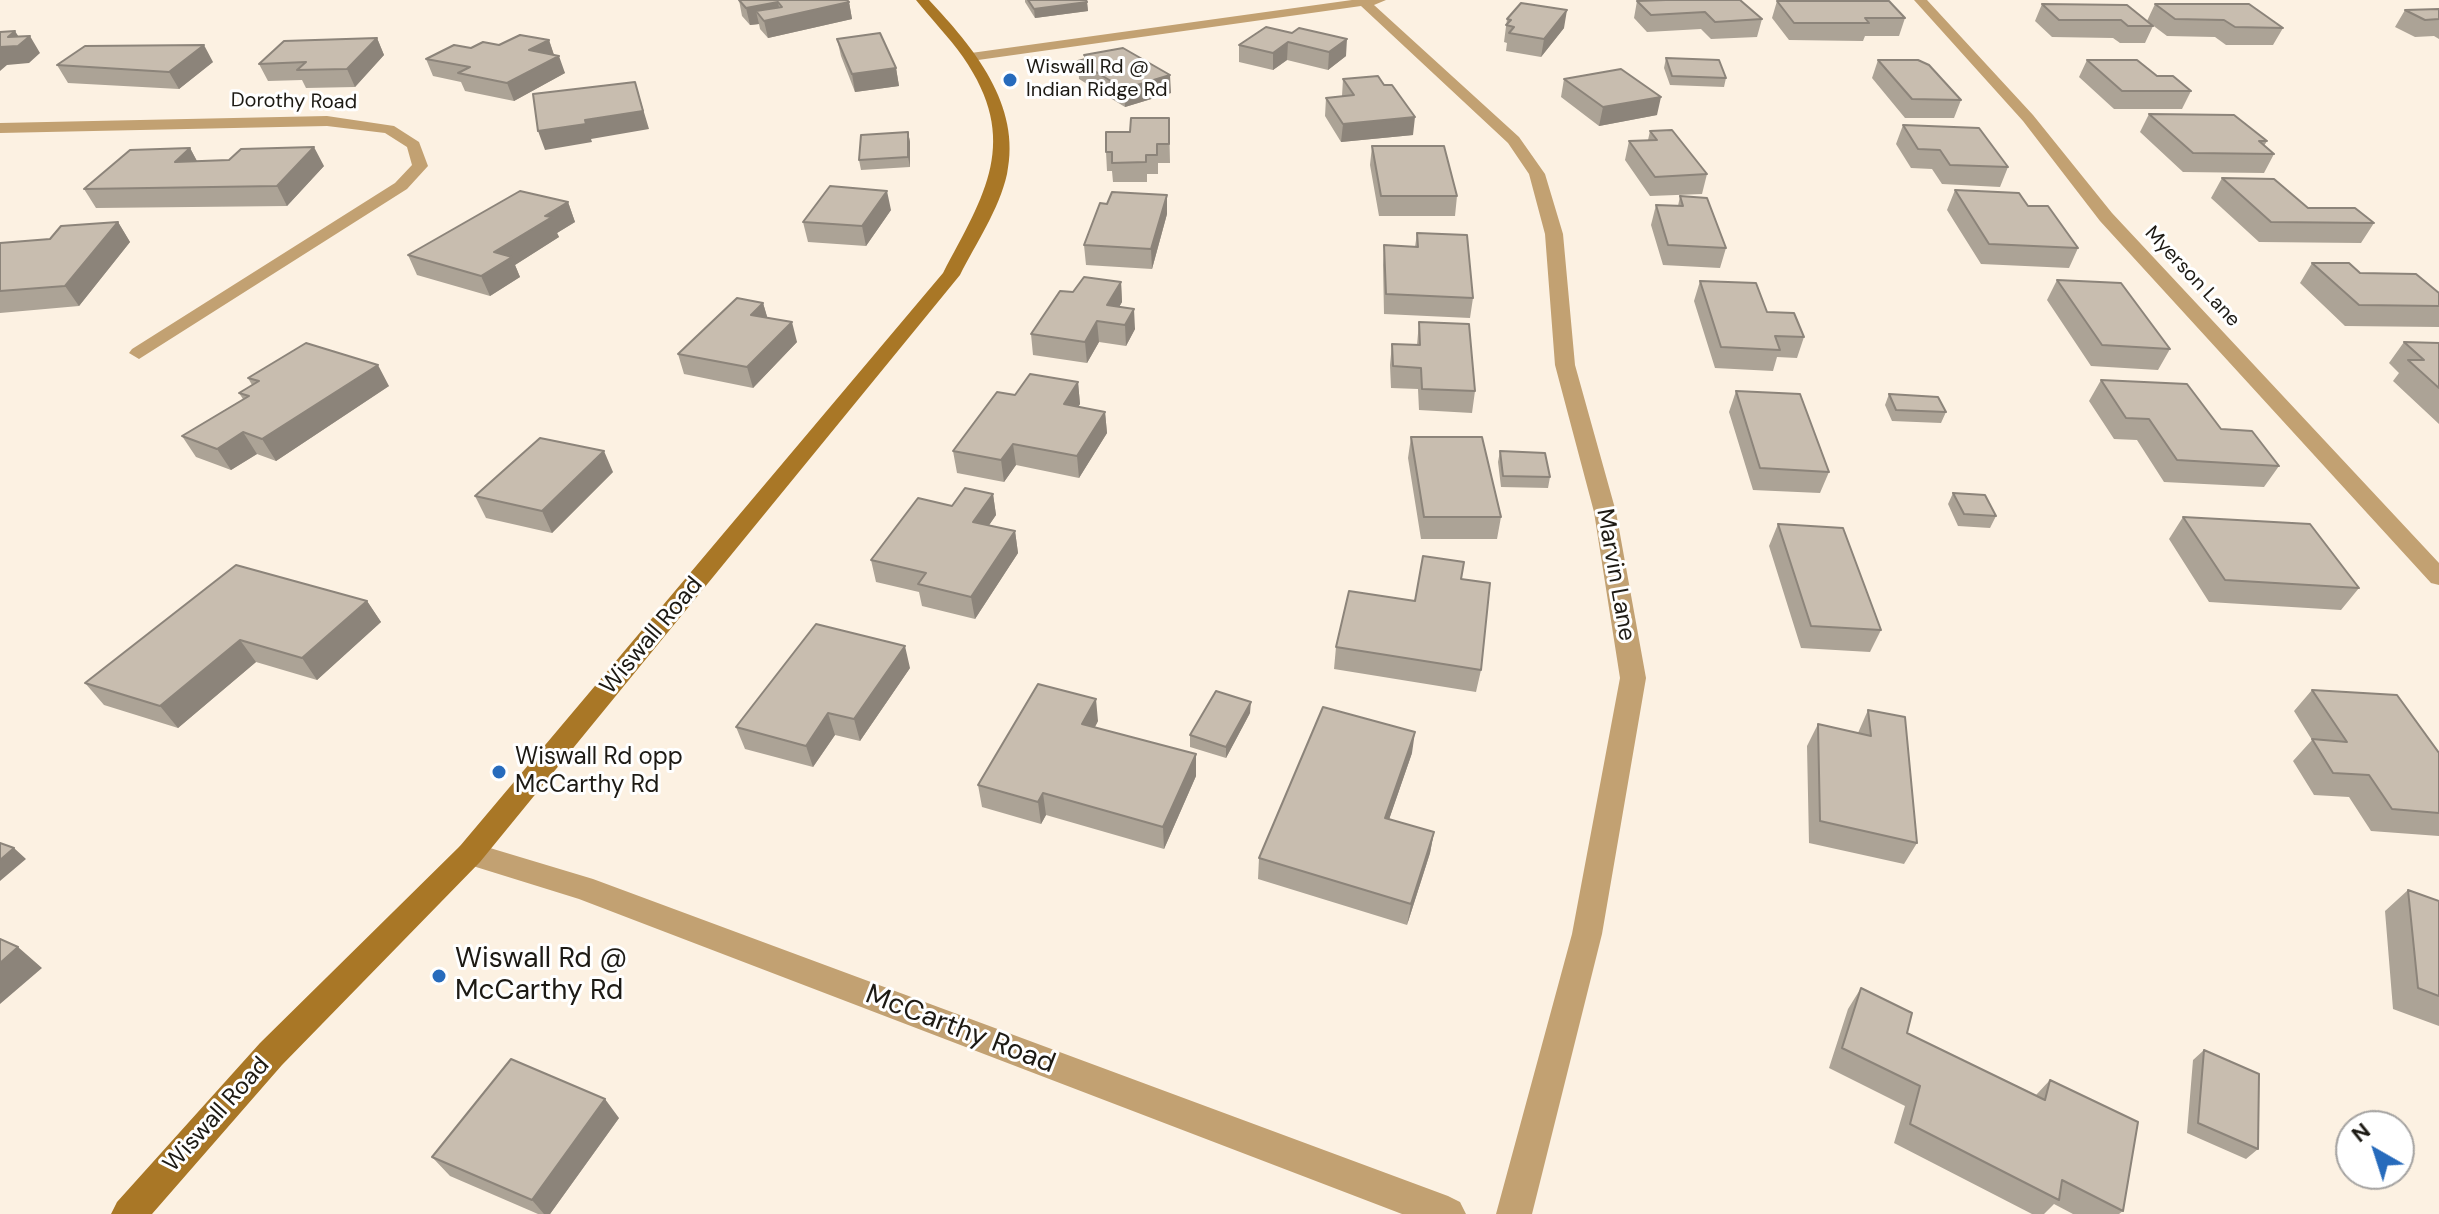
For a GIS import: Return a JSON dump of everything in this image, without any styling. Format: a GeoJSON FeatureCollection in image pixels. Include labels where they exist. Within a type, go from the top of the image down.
{"type":"FeatureCollection","features":[{"type":"Feature","properties":{"kind":"street","name":"Wiswall Road"},"geometry":{"type":"LineString","coordinates":[[129,1214],[271,1054],[470,854],[951,275],[999,175],[1002,154],[994,104],[971,57],[922,0]]}},
{"type":"Feature","properties":{"kind":"street","name":"Myerson Lane"},"geometry":{"type":"LineString","coordinates":[[1920,0],[2028,118],[2106,217],[2439,577]]}},
{"type":"Feature","properties":{"kind":"street"},"geometry":{"type":"LineString","coordinates":[[971,57],[1373,1]]}},
{"type":"Feature","properties":{"kind":"street","name":"Marvin Lane"},"geometry":{"type":"LineString","coordinates":[[1373,1],[1514,140],[1537,174],[1554,234],[1565,365],[1605,512],[1633,678],[1587,934],[1514,1214]]}},
{"type":"Feature","properties":{"kind":"street","name":"Dorothy Road"},"geometry":{"type":"LineString","coordinates":[[0,128],[327,121],[389,129],[414,145],[420,166],[401,186],[139,353]]}},
{"type":"Feature","properties":{"kind":"street","name":"McCarthy Road"},"geometry":{"type":"LineString","coordinates":[[470,854],[583,888],[1448,1214]]}},
{"type":"Feature","properties":{"kind":"building"},"geometry":{"type":"Polygon","coordinates":[[[739,0],[849,2],[764,21],[756,11],[782,7],[778,2],[746,8],[739,0]]]}},
{"type":"Feature","properties":{"kind":"building"},"geometry":{"type":"Polygon","coordinates":[[[1028,0],[1086,0],[1087,2],[1034,9],[1028,0]]]}},
{"type":"Feature","properties":{"kind":"building"},"geometry":{"type":"Polygon","coordinates":[[[1740,0],[1762,19],[1715,22],[1705,12],[1651,15],[1637,1],[1740,0]]]}},
{"type":"Feature","properties":{"kind":"building"},"geometry":{"type":"Polygon","coordinates":[[[1777,1],[1889,1],[1905,18],[1865,18],[1869,23],[1794,23],[1777,1]]]}},
{"type":"Feature","properties":{"kind":"building"},"geometry":{"type":"Polygon","coordinates":[[[1521,3],[1567,10],[1544,39],[1509,33],[1514,27],[1506,25],[1511,20],[1507,19],[1521,3]]]}},
{"type":"Feature","properties":{"kind":"building"},"geometry":{"type":"Polygon","coordinates":[[[2042,4],[2127,5],[2153,26],[2128,26],[2121,20],[2059,20],[2042,4]]]}},
{"type":"Feature","properties":{"kind":"building"},"geometry":{"type":"Polygon","coordinates":[[[2155,4],[2249,4],[2283,28],[2235,27],[2224,20],[2175,19],[2155,4]]]}},
{"type":"Feature","properties":{"kind":"building"},"geometry":{"type":"Polygon","coordinates":[[[2439,9],[2439,19],[2425,20],[2405,10],[2439,9]]]}},
{"type":"Feature","properties":{"kind":"building"},"geometry":{"type":"Polygon","coordinates":[[[1266,27],[1292,33],[1299,28],[1347,39],[1329,52],[1288,42],[1273,53],[1239,45],[1266,27]]]}},
{"type":"Feature","properties":{"kind":"building"},"geometry":{"type":"Polygon","coordinates":[[[15,31],[8,37],[30,36],[18,46],[0,47],[0,32],[15,31]]]}},
{"type":"Feature","properties":{"kind":"building"},"geometry":{"type":"Polygon","coordinates":[[[880,33],[896,68],[852,74],[837,39],[880,33]]]}},
{"type":"Feature","properties":{"kind":"building"},"geometry":{"type":"Polygon","coordinates":[[[520,35],[549,40],[529,50],[559,56],[507,83],[458,73],[470,67],[426,59],[454,45],[471,48],[483,42],[499,45],[520,35]]]}},
{"type":"Feature","properties":{"kind":"building"},"geometry":{"type":"Polygon","coordinates":[[[377,38],[347,69],[297,70],[306,62],[259,64],[284,41],[377,38]]]}},
{"type":"Feature","properties":{"kind":"building"},"geometry":{"type":"Polygon","coordinates":[[[204,45],[169,72],[57,65],[85,46],[204,45]]]}},
{"type":"Feature","properties":{"kind":"building"},"geometry":{"type":"Polygon","coordinates":[[[1123,48],[1170,75],[1124,89],[1078,61],[1089,58],[1084,55],[1123,48]]]}},
{"type":"Feature","properties":{"kind":"building"},"geometry":{"type":"Polygon","coordinates":[[[1666,58],[1719,60],[1726,78],[1672,76],[1666,58]]]}},
{"type":"Feature","properties":{"kind":"building"},"geometry":{"type":"Polygon","coordinates":[[[1878,60],[1918,60],[1929,65],[1961,100],[1912,99],[1878,60]]]}},
{"type":"Feature","properties":{"kind":"building"},"geometry":{"type":"Polygon","coordinates":[[[2087,60],[2137,60],[2157,76],[2173,76],[2191,91],[2122,91],[2087,60]]]}},
{"type":"Feature","properties":{"kind":"building"},"geometry":{"type":"Polygon","coordinates":[[[1621,69],[1661,97],[1603,107],[1564,79],[1621,69]]]}},
{"type":"Feature","properties":{"kind":"building"},"geometry":{"type":"Polygon","coordinates":[[[1378,76],[1384,85],[1392,85],[1415,117],[1343,124],[1326,98],[1354,95],[1343,79],[1378,76]]]}},
{"type":"Feature","properties":{"kind":"building"},"geometry":{"type":"Polygon","coordinates":[[[635,82],[643,111],[538,131],[533,94],[635,82]]]}},
{"type":"Feature","properties":{"kind":"building"},"geometry":{"type":"Polygon","coordinates":[[[2149,114],[2234,115],[2267,141],[2259,141],[2274,154],[2193,153],[2149,114]]]}},
{"type":"Feature","properties":{"kind":"building"},"geometry":{"type":"Polygon","coordinates":[[[1131,118],[1169,118],[1169,144],[1157,144],[1157,155],[1146,155],[1146,162],[1112,163],[1112,152],[1106,152],[1106,132],[1130,132],[1131,118]]]}},
{"type":"Feature","properties":{"kind":"building"},"geometry":{"type":"Polygon","coordinates":[[[1903,125],[1979,128],[2008,167],[1950,165],[1940,150],[1918,149],[1903,125]]]}},
{"type":"Feature","properties":{"kind":"building"},"geometry":{"type":"Polygon","coordinates":[[[1672,130],[1707,174],[1655,177],[1629,141],[1657,140],[1650,131],[1672,130]]]}},
{"type":"Feature","properties":{"kind":"building"},"geometry":{"type":"Polygon","coordinates":[[[908,132],[908,157],[859,160],[861,135],[908,132]]]}},
{"type":"Feature","properties":{"kind":"building"},"geometry":{"type":"Polygon","coordinates":[[[1372,146],[1444,146],[1457,196],[1381,196],[1372,146]]]}},
{"type":"Feature","properties":{"kind":"building"},"geometry":{"type":"Polygon","coordinates":[[[314,147],[277,186],[84,189],[130,150],[190,148],[175,162],[229,160],[241,149],[314,147]]]}},
{"type":"Feature","properties":{"kind":"building"},"geometry":{"type":"Polygon","coordinates":[[[2222,178],[2274,179],[2308,208],[2355,208],[2374,223],[2271,222],[2222,178]]]}},
{"type":"Feature","properties":{"kind":"building"},"geometry":{"type":"Polygon","coordinates":[[[830,186],[887,191],[862,226],[803,222],[830,186]]]}},
{"type":"Feature","properties":{"kind":"building"},"geometry":{"type":"Polygon","coordinates":[[[1955,190],[2019,193],[2028,206],[2048,206],[2078,248],[1989,244],[1955,190]]]}},
{"type":"Feature","properties":{"kind":"building"},"geometry":{"type":"Polygon","coordinates":[[[520,191],[568,202],[545,216],[552,217],[494,252],[512,257],[481,276],[408,255],[520,191]]]}},
{"type":"Feature","properties":{"kind":"building"},"geometry":{"type":"Polygon","coordinates":[[[1112,192],[1167,195],[1151,249],[1084,245],[1100,203],[1107,204],[1112,192]]]}},
{"type":"Feature","properties":{"kind":"building"},"geometry":{"type":"Polygon","coordinates":[[[1680,196],[1707,198],[1726,248],[1668,245],[1656,205],[1683,206],[1680,196]]]}},
{"type":"Feature","properties":{"kind":"building"},"geometry":{"type":"Polygon","coordinates":[[[118,222],[65,286],[0,291],[0,243],[50,239],[61,226],[118,222]]]}},
{"type":"Feature","properties":{"kind":"building"},"geometry":{"type":"Polygon","coordinates":[[[1417,233],[1467,235],[1473,298],[1386,294],[1384,245],[1418,247],[1417,233]]]}},
{"type":"Feature","properties":{"kind":"building"},"geometry":{"type":"Polygon","coordinates":[[[2312,263],[2349,263],[2360,273],[2416,274],[2439,293],[2439,306],[2359,305],[2312,263]]]}},
{"type":"Feature","properties":{"kind":"building"},"geometry":{"type":"Polygon","coordinates":[[[1084,277],[1121,282],[1107,305],[1134,309],[1125,325],[1097,321],[1085,342],[1031,334],[1060,291],[1073,292],[1084,277]]]}},
{"type":"Feature","properties":{"kind":"building"},"geometry":{"type":"Polygon","coordinates":[[[2057,280],[2121,283],[2170,349],[2102,345],[2057,280]]]}},
{"type":"Feature","properties":{"kind":"building"},"geometry":{"type":"Polygon","coordinates":[[[1700,281],[1756,283],[1767,312],[1794,313],[1804,337],[1775,336],[1780,350],[1721,347],[1700,281]]]}},
{"type":"Feature","properties":{"kind":"building"},"geometry":{"type":"Polygon","coordinates":[[[737,298],[763,303],[751,315],[792,322],[747,367],[678,354],[737,298]]]}},
{"type":"Feature","properties":{"kind":"building"},"geometry":{"type":"Polygon","coordinates":[[[1419,322],[1469,324],[1475,391],[1422,389],[1421,368],[1393,366],[1392,344],[1420,345],[1419,322]]]}},
{"type":"Feature","properties":{"kind":"building"},"geometry":{"type":"Polygon","coordinates":[[[2404,342],[2439,343],[2439,388],[2408,360],[2424,360],[2404,342]]]}},
{"type":"Feature","properties":{"kind":"building"},"geometry":{"type":"Polygon","coordinates":[[[306,343],[378,365],[262,439],[243,432],[217,449],[182,436],[249,396],[239,393],[259,381],[248,378],[306,343]]]}},
{"type":"Feature","properties":{"kind":"building"},"geometry":{"type":"Polygon","coordinates":[[[1030,374],[1078,382],[1064,404],[1105,412],[1077,456],[1013,444],[1001,460],[953,451],[997,392],[1015,395],[1030,374]]]}},
{"type":"Feature","properties":{"kind":"building"},"geometry":{"type":"Polygon","coordinates":[[[2101,380],[2187,384],[2221,429],[2252,431],[2279,466],[2177,460],[2149,419],[2126,418],[2101,380]]]}},
{"type":"Feature","properties":{"kind":"building"},"geometry":{"type":"Polygon","coordinates":[[[1736,391],[1800,394],[1829,472],[1760,468],[1736,391]]]}},
{"type":"Feature","properties":{"kind":"building"},"geometry":{"type":"Polygon","coordinates":[[[1889,394],[1938,397],[1946,412],[1896,410],[1889,394]]]}},
{"type":"Feature","properties":{"kind":"building"},"geometry":{"type":"Polygon","coordinates":[[[1411,437],[1482,437],[1501,517],[1424,517],[1411,437]]]}},
{"type":"Feature","properties":{"kind":"building"},"geometry":{"type":"Polygon","coordinates":[[[540,438],[604,451],[542,511],[475,496],[540,438]]]}},
{"type":"Feature","properties":{"kind":"building"},"geometry":{"type":"Polygon","coordinates":[[[1500,451],[1545,453],[1550,477],[1503,476],[1500,451]]]}},
{"type":"Feature","properties":{"kind":"building"},"geometry":{"type":"Polygon","coordinates":[[[965,488],[993,494],[973,522],[1015,531],[971,597],[918,584],[926,573],[871,560],[918,498],[952,506],[965,488]]]}},
{"type":"Feature","properties":{"kind":"building"},"geometry":{"type":"Polygon","coordinates":[[[1953,493],[1985,495],[1996,516],[1964,514],[1953,493]]]}},
{"type":"Feature","properties":{"kind":"building"},"geometry":{"type":"Polygon","coordinates":[[[2183,517],[2310,524],[2359,588],[2225,580],[2183,517]]]}},
{"type":"Feature","properties":{"kind":"building"},"geometry":{"type":"Polygon","coordinates":[[[1778,524],[1843,528],[1881,630],[1811,626],[1778,524]]]}},
{"type":"Feature","properties":{"kind":"building"},"geometry":{"type":"Polygon","coordinates":[[[1423,556],[1464,562],[1461,579],[1490,583],[1481,670],[1336,647],[1349,591],[1415,601],[1423,556]]]}},
{"type":"Feature","properties":{"kind":"building"},"geometry":{"type":"Polygon","coordinates":[[[236,565],[367,601],[302,658],[240,640],[160,706],[85,683],[236,565]]]}},
{"type":"Feature","properties":{"kind":"building"},"geometry":{"type":"Polygon","coordinates":[[[816,624],[905,646],[854,719],[828,713],[806,746],[736,727],[816,624]]]}},
{"type":"Feature","properties":{"kind":"building"},"geometry":{"type":"Polygon","coordinates":[[[1038,684],[1096,699],[1082,724],[1196,754],[1163,827],[1043,793],[1038,802],[978,785],[1038,684]]]}},
{"type":"Feature","properties":{"kind":"building"},"geometry":{"type":"Polygon","coordinates":[[[2312,690],[2397,695],[2439,753],[2439,813],[2392,809],[2369,775],[2333,773],[2312,739],[2347,742],[2312,690]]]}},
{"type":"Feature","properties":{"kind":"building"},"geometry":{"type":"Polygon","coordinates":[[[1216,691],[1251,702],[1226,747],[1190,735],[1216,691]]]}},
{"type":"Feature","properties":{"kind":"building"},"geometry":{"type":"Polygon","coordinates":[[[1323,707],[1415,732],[1385,818],[1434,832],[1411,904],[1259,858],[1323,707]]]}},
{"type":"Feature","properties":{"kind":"building"},"geometry":{"type":"Polygon","coordinates":[[[1868,710],[1905,717],[1917,843],[1820,821],[1818,724],[1871,736],[1868,710]]]}},
{"type":"Feature","properties":{"kind":"building"},"geometry":{"type":"Polygon","coordinates":[[[0,843],[14,848],[0,860],[0,843]]]}},
{"type":"Feature","properties":{"kind":"building"},"geometry":{"type":"Polygon","coordinates":[[[2408,890],[2439,901],[2439,996],[2418,988],[2408,890]]]}},
{"type":"Feature","properties":{"kind":"building"},"geometry":{"type":"Polygon","coordinates":[[[0,939],[18,947],[0,963],[0,939]]]}},
{"type":"Feature","properties":{"kind":"building"},"geometry":{"type":"Polygon","coordinates":[[[1861,988],[1912,1013],[1907,1033],[2045,1100],[2050,1080],[2138,1122],[2123,1211],[2062,1180],[2059,1200],[1910,1124],[1920,1086],[1842,1048],[1861,988]]]}},
{"type":"Feature","properties":{"kind":"building"},"geometry":{"type":"Polygon","coordinates":[[[2204,1050],[2259,1074],[2258,1149],[2198,1123],[2204,1050]]]}},
{"type":"Feature","properties":{"kind":"building"},"geometry":{"type":"Polygon","coordinates":[[[511,1059],[605,1099],[532,1200],[432,1157],[511,1059]]]}},
{"type":"Feature","properties":{"kind":"place","name":"Wiswall Rd @ Indian Ridge Rd"},"geometry":{"type":"Point","coordinates":[1010,80]}},
{"type":"Feature","properties":{"kind":"place","name":"Wiswall Rd opp McCarthy Rd"},"geometry":{"type":"Point","coordinates":[499,772]}},
{"type":"Feature","properties":{"kind":"place","name":"Wiswall Rd @ McCarthy Rd"},"geometry":{"type":"Point","coordinates":[439,976]}}]}
